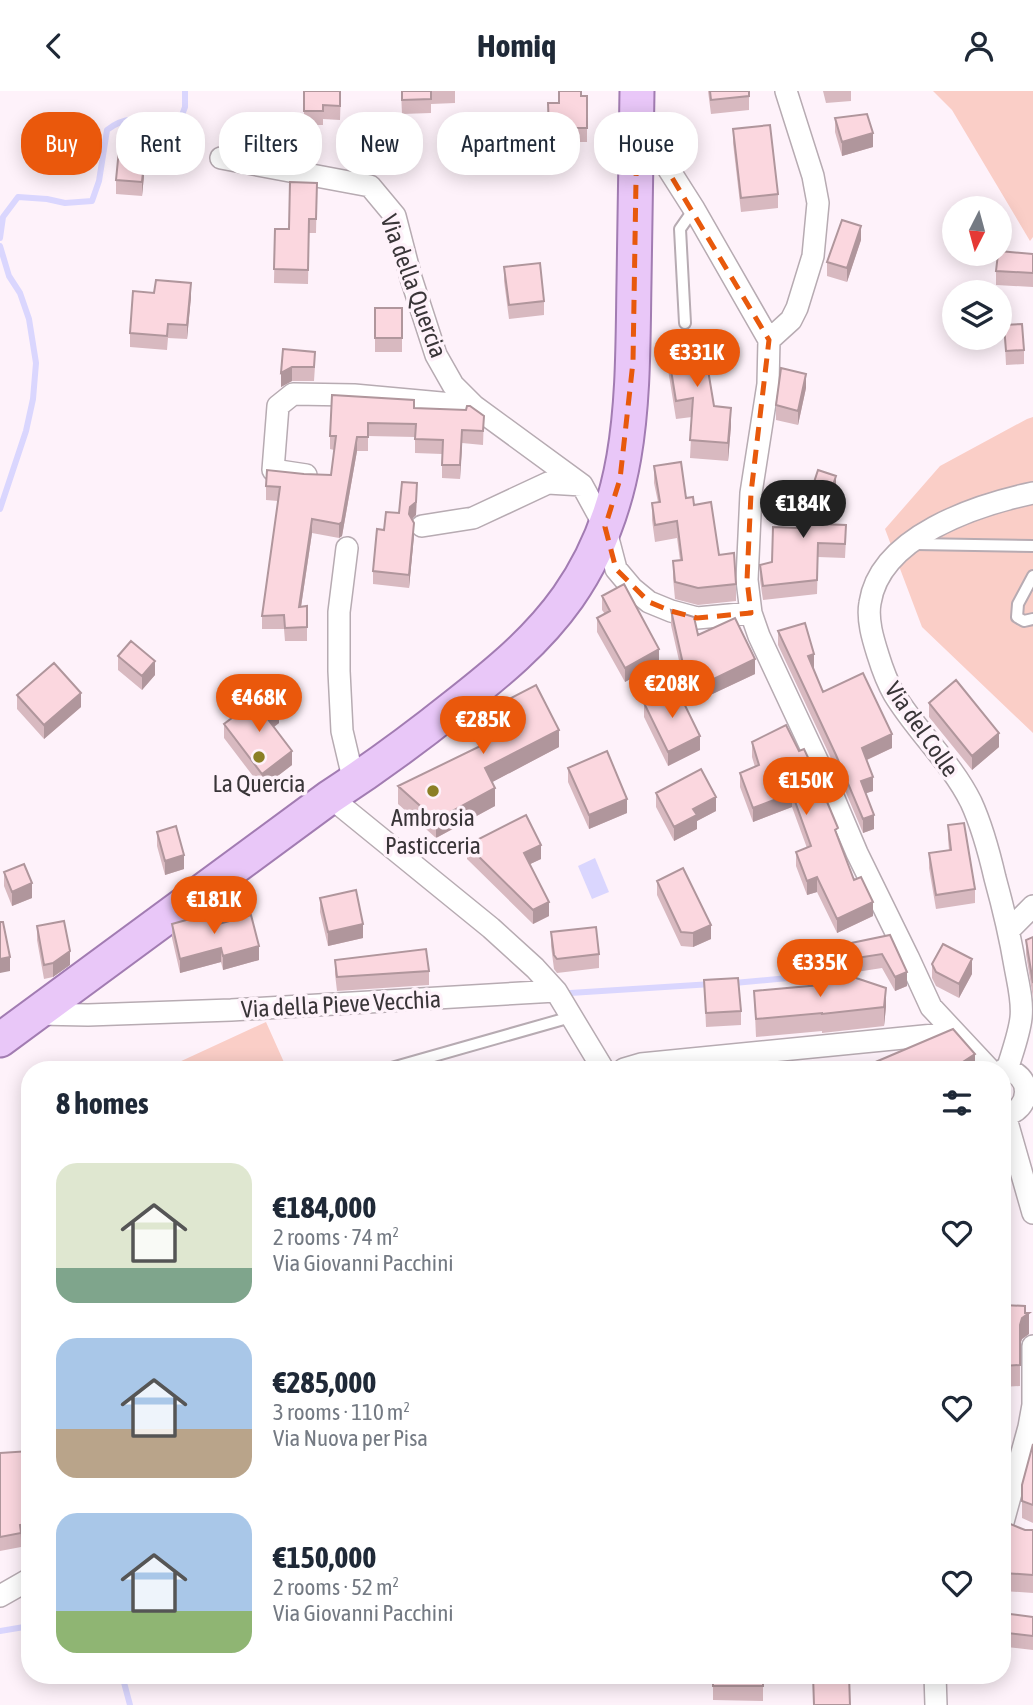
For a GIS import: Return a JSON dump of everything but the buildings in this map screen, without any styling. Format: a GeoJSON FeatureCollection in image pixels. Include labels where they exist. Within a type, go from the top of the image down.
{"type":"FeatureCollection","features":[{"type":"Feature","properties":{"kind":"main road"},"geometry":{"type":"LineString","coordinates":[[3,1035],[439,719],[500,671],[550,621],[569,596],[585,571],[605,527],[620,479],[630,421],[637,105]]}},
{"type":"Feature","properties":{"kind":"street"},"geometry":{"type":"LineString","coordinates":[[769,340],[791,320],[797,308],[813,256],[818,203],[813,176],[786,91]]}},
{"type":"Feature","properties":{"kind":"street"},"geometry":{"type":"LineString","coordinates":[[637,105],[769,340],[768,384],[751,493],[747,580],[751,613],[759,636],[857,853],[931,1007],[954,1033],[989,1061]]}},
{"type":"Feature","properties":{"kind":"street","name":"Via della Quercia"},"geometry":{"type":"LineString","coordinates":[[311,175],[370,186],[395,216],[411,278],[436,355],[453,385],[474,406],[582,485],[605,527],[616,569],[632,588],[649,601],[697,618],[751,613]]}},
{"type":"Feature","properties":{"kind":"street"},"geometry":{"type":"LineString","coordinates":[[306,475],[272,470],[278,405],[293,394],[354,395],[474,406]]}},
{"type":"Feature","properties":{"kind":"street"},"geometry":{"type":"LineString","coordinates":[[422,526],[473,518],[548,483],[582,485]]}},
{"type":"Feature","properties":{"kind":"street","name":"Via del Colle"},"geometry":{"type":"LineString","coordinates":[[1004,1061],[1021,1019],[1021,1008],[1009,930],[989,853],[977,816],[953,771],[894,693],[884,674],[874,642],[869,611],[872,594],[889,562],[927,531],[969,513],[1033,493]]}},
{"type":"Feature","properties":{"kind":"street"},"geometry":{"type":"LineString","coordinates":[[346,548],[339,612],[342,789],[535,968],[556,991],[598,1061]]}},
{"type":"Feature","properties":{"kind":"street"},"geometry":{"type":"LineString","coordinates":[[1009,930],[1033,906]]}},
{"type":"Feature","properties":{"kind":"street","name":"Via della Pieve Vecchia"},"geometry":{"type":"LineString","coordinates":[[34,1014],[231,1010],[556,991]]}},
{"type":"Feature","properties":{"kind":"street"},"geometry":{"type":"LineString","coordinates":[[670,1061],[954,1033]]}},
{"type":"Feature","properties":{"kind":"street"},"geometry":{"type":"LineString","coordinates":[[1011,1071],[1021,1078],[1030,1093],[1017,1111],[1011,1113]]}},
{"type":"Feature","properties":{"kind":"street"},"geometry":{"type":"LineString","coordinates":[[1011,1139],[1033,1213]]}},
{"type":"Feature","properties":{"kind":"street"},"geometry":{"type":"LineString","coordinates":[[1011,1510],[1031,1429],[1033,1346]]}},
{"type":"Feature","properties":{"kind":"street"},"geometry":{"type":"LineString","coordinates":[[0,1596],[21,1584]]}},
{"type":"Feature","properties":{"kind":"street"},"geometry":{"type":"LineString","coordinates":[[935,1684],[936,1705]]}},
{"type":"Feature","properties":{"kind":"lane"},"geometry":{"type":"LineString","coordinates":[[685,323],[680,229],[694,209]]}},
{"type":"Feature","properties":{"kind":"lane"},"geometry":{"type":"LineString","coordinates":[[909,544],[1033,546]]}},
{"type":"Feature","properties":{"kind":"lane"},"geometry":{"type":"LineString","coordinates":[[1033,576],[1018,604],[1017,617],[1024,621],[1033,619]]}},
{"type":"Feature","properties":{"kind":"lane"},"geometry":{"type":"LineString","coordinates":[[416,1061],[571,1017]]}},
{"type":"Feature","properties":{"kind":"highlighted area"},"geometry":{"type":"Polygon","coordinates":[[[637,119],[769,340],[751,493],[747,580],[751,613],[697,618],[671,611],[649,602],[616,569],[605,527],[620,479],[633,362],[637,119]]]}},
{"type":"Feature","properties":{"kind":"shaded area"},"geometry":{"type":"Polygon","coordinates":[[[933,91],[1033,91],[1033,237],[1030,241],[1012,211],[1012,196],[1003,196],[952,110],[933,91]]]}},
{"type":"Feature","properties":{"kind":"shaded area"},"geometry":{"type":"Polygon","coordinates":[[[1033,417],[1033,733],[922,627],[885,529],[940,466],[1033,417]]]}},
{"type":"Feature","properties":{"kind":"shaded area"},"geometry":{"type":"Polygon","coordinates":[[[595,858],[609,892],[592,899],[578,866],[595,858]]]}},
{"type":"Feature","properties":{"kind":"shaded area"},"geometry":{"type":"Polygon","coordinates":[[[266,1022],[283,1061],[181,1061],[266,1022]]]}},
{"type":"Feature","properties":{"kind":"waterway"},"geometry":{"type":"LineString","coordinates":[[0,238],[3,217],[18,197],[65,203],[92,201],[99,181],[107,130],[133,119],[178,126],[185,107],[185,91]]}},
{"type":"Feature","properties":{"kind":"waterway"},"geometry":{"type":"LineString","coordinates":[[0,246],[9,276],[20,293],[29,319],[36,363],[33,399],[26,431],[0,509]]}},
{"type":"Feature","properties":{"kind":"waterway"},"geometry":{"type":"LineString","coordinates":[[734,983],[788,978],[827,983]]}},
{"type":"Feature","properties":{"kind":"waterway"},"geometry":{"type":"LineString","coordinates":[[570,993],[712,984]]}},
{"type":"Feature","properties":{"kind":"waterway"},"geometry":{"type":"LineString","coordinates":[[0,1631],[21,1628]]}},
{"type":"Feature","properties":{"kind":"waterway"},"geometry":{"type":"LineString","coordinates":[[124,1684],[130,1705]]}},
{"type":"Feature","properties":{"kind":"place","name":"La Quercia"},"geometry":{"type":"Point","coordinates":[259,757]}},
{"type":"Feature","properties":{"kind":"place","name":"Ambrosia Pasticceria"},"geometry":{"type":"Point","coordinates":[433,791]}}]}
